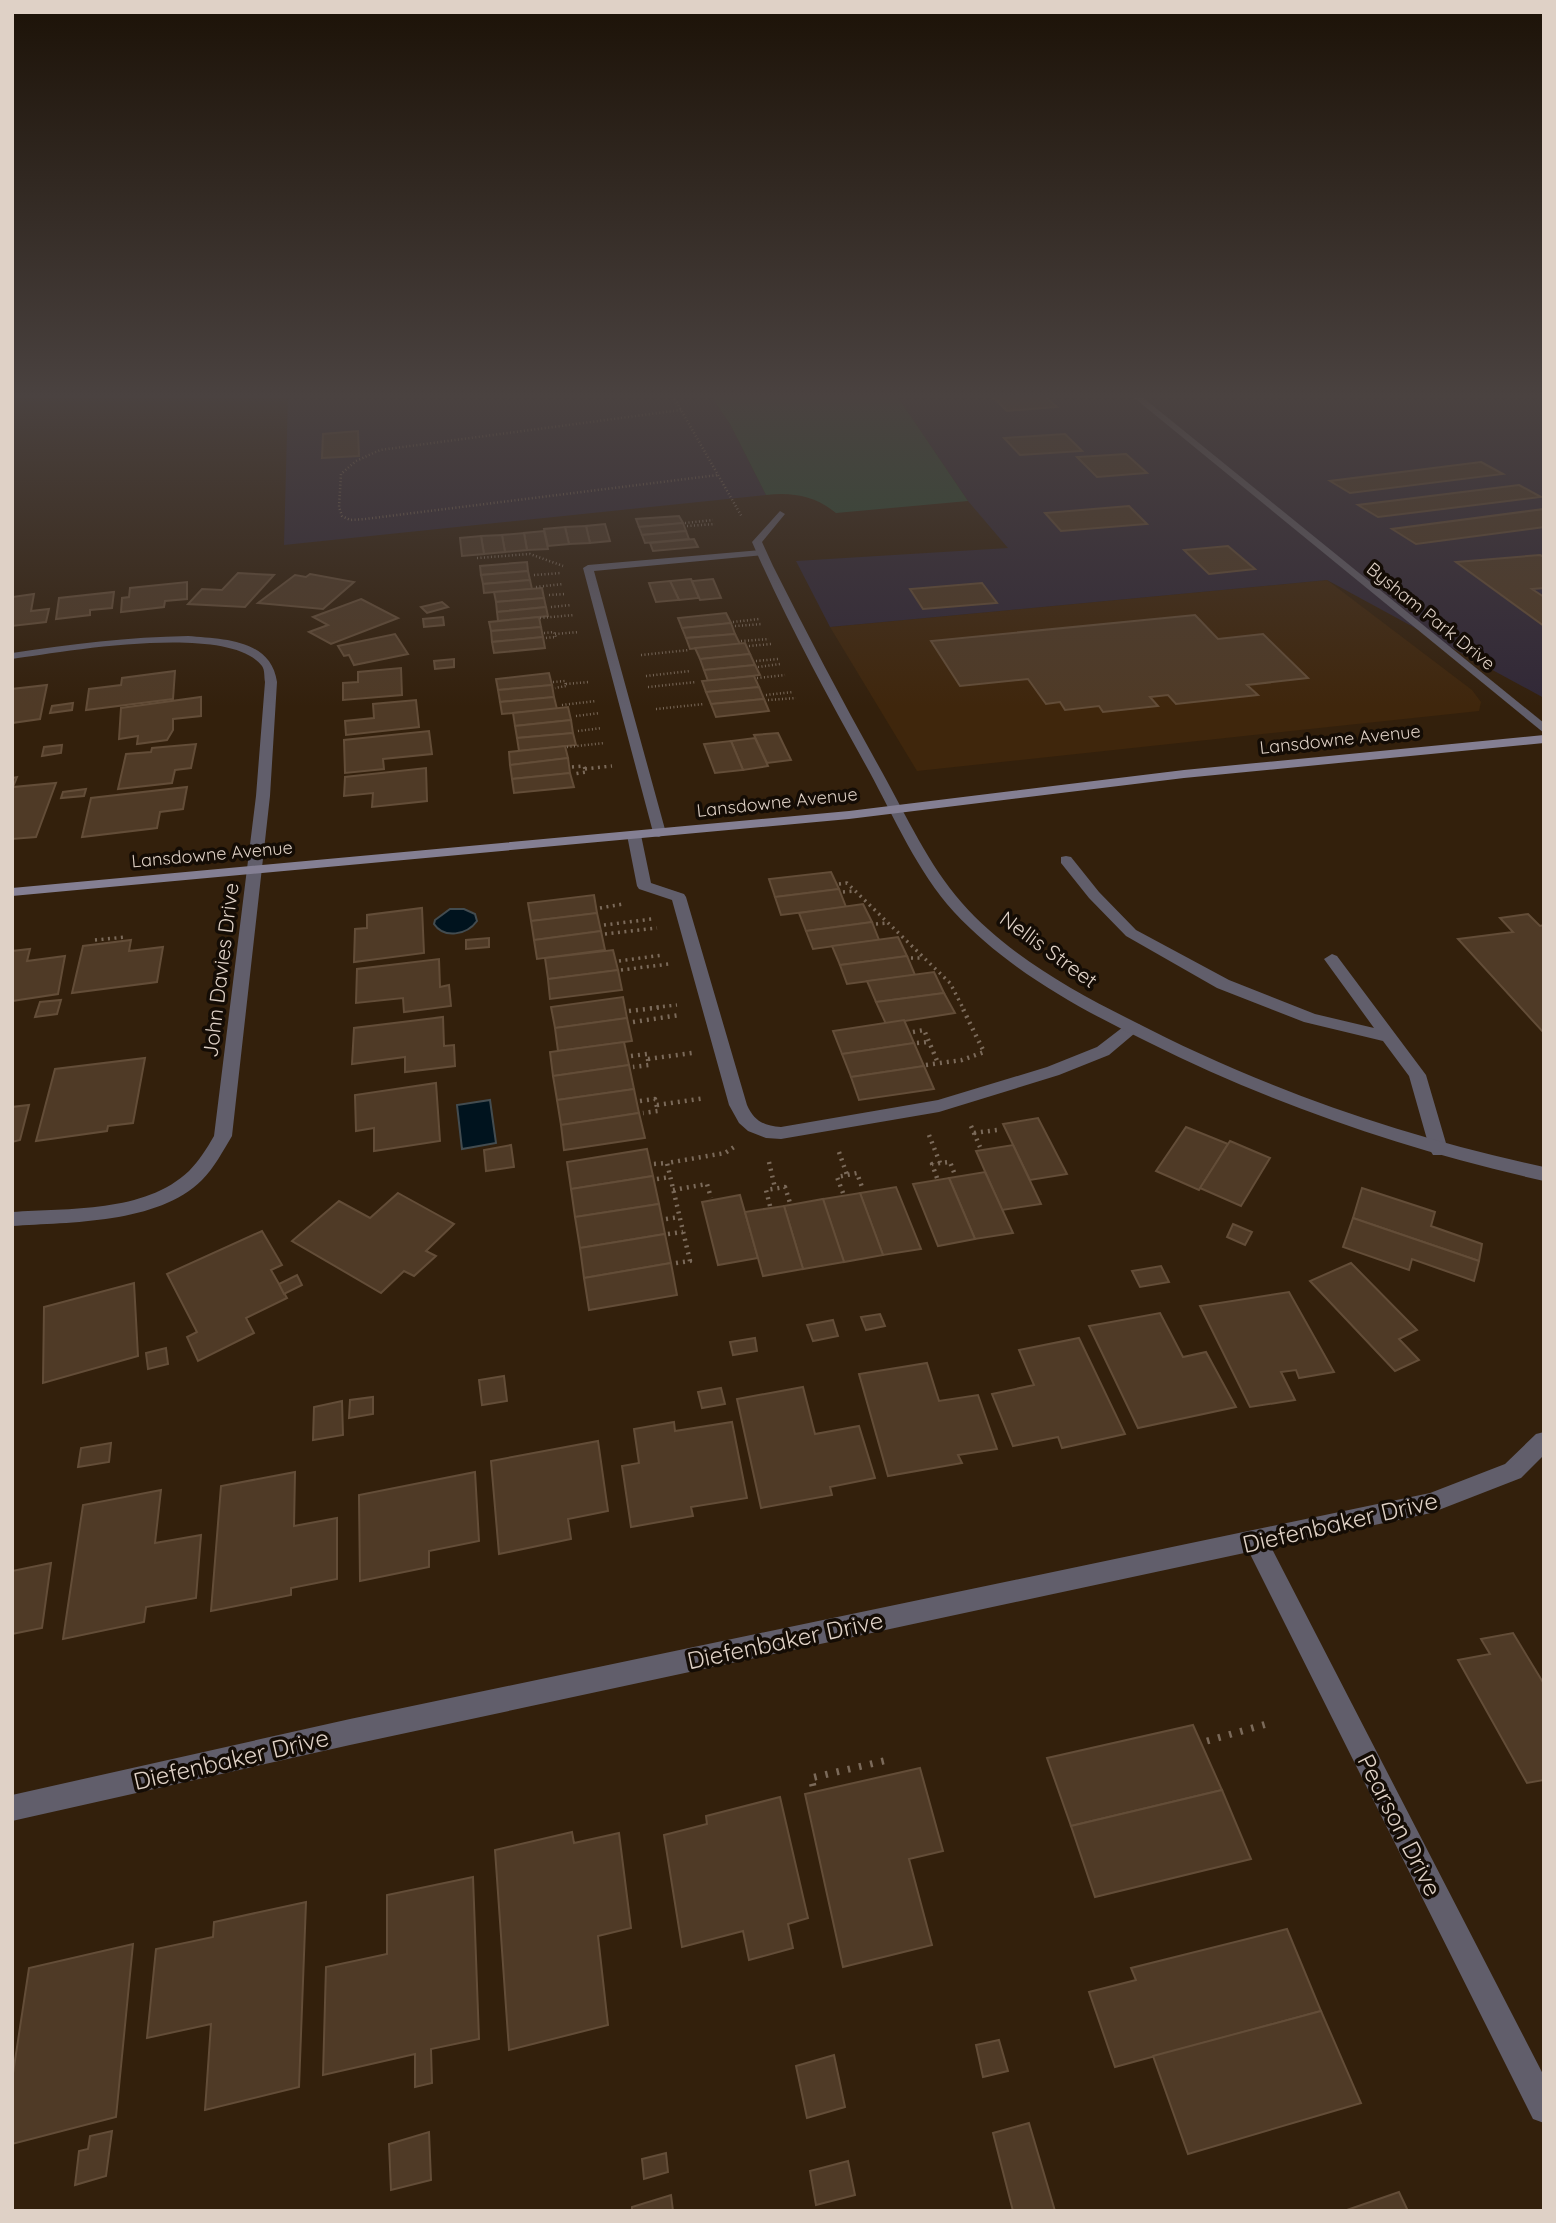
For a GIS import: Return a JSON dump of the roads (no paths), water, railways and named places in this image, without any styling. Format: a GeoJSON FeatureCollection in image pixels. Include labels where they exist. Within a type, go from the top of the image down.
{"type":"FeatureCollection","features":[{"type":"Feature","properties":{"kind":"main road","name":"Lansdowne Avenue"},"geometry":{"type":"LineString","coordinates":[[12,892],[659,833],[1184,774],[1544,739]]}},
{"type":"Feature","properties":{"kind":"street","name":"Bysham Park Drive"},"geometry":{"type":"LineString","coordinates":[[1263,500],[1544,729]]}},
{"type":"Feature","properties":{"kind":"street"},"geometry":{"type":"LineString","coordinates":[[659,833],[588,568],[759,548],[780,514]]}},
{"type":"Feature","properties":{"kind":"street","name":"Nellis Street"},"geometry":{"type":"LineString","coordinates":[[759,548],[821,675],[922,859],[961,909],[999,944],[1092,1007],[1257,1088],[1323,1113],[1439,1150],[1544,1174]]}},
{"type":"Feature","properties":{"kind":"street","name":"John Davies Drive"},"geometry":{"type":"LineString","coordinates":[[12,656],[199,639],[240,646],[261,658],[268,666],[271,682],[255,870],[223,1136],[206,1164],[184,1186],[139,1206],[12,1219]]}},
{"type":"Feature","properties":{"kind":"street"},"geometry":{"type":"LineString","coordinates":[[634,835],[644,886],[679,897],[743,1117],[765,1133],[781,1133],[939,1107],[1053,1071],[1103,1051],[1133,1028]]}},
{"type":"Feature","properties":{"kind":"street"},"geometry":{"type":"LineString","coordinates":[[1066,860],[1094,895],[1131,933],[1223,984],[1310,1018],[1389,1037]]}},
{"type":"Feature","properties":{"kind":"street"},"geometry":{"type":"LineString","coordinates":[[1332,959],[1417,1075],[1439,1150]]}},
{"type":"Feature","properties":{"kind":"street","name":"Diefenbaker Drive"},"geometry":{"type":"LineString","coordinates":[[12,1808],[350,1732],[1431,1503],[1513,1471],[1544,1441]]}},
{"type":"Feature","properties":{"kind":"street","name":"Pearson Drive"},"geometry":{"type":"LineString","coordinates":[[1256,1542],[1544,2108]]}},
{"type":"Feature","properties":{"kind":"water"},"geometry":{"type":"Polygon","coordinates":[[[450,909],[464,909],[475,914],[477,921],[462,932],[444,932],[434,924],[435,920],[450,909]]]}},
{"type":"Feature","properties":{"kind":"water"},"geometry":{"type":"Polygon","coordinates":[[[490,1100],[496,1143],[462,1149],[457,1105],[490,1100]]]}}]}
